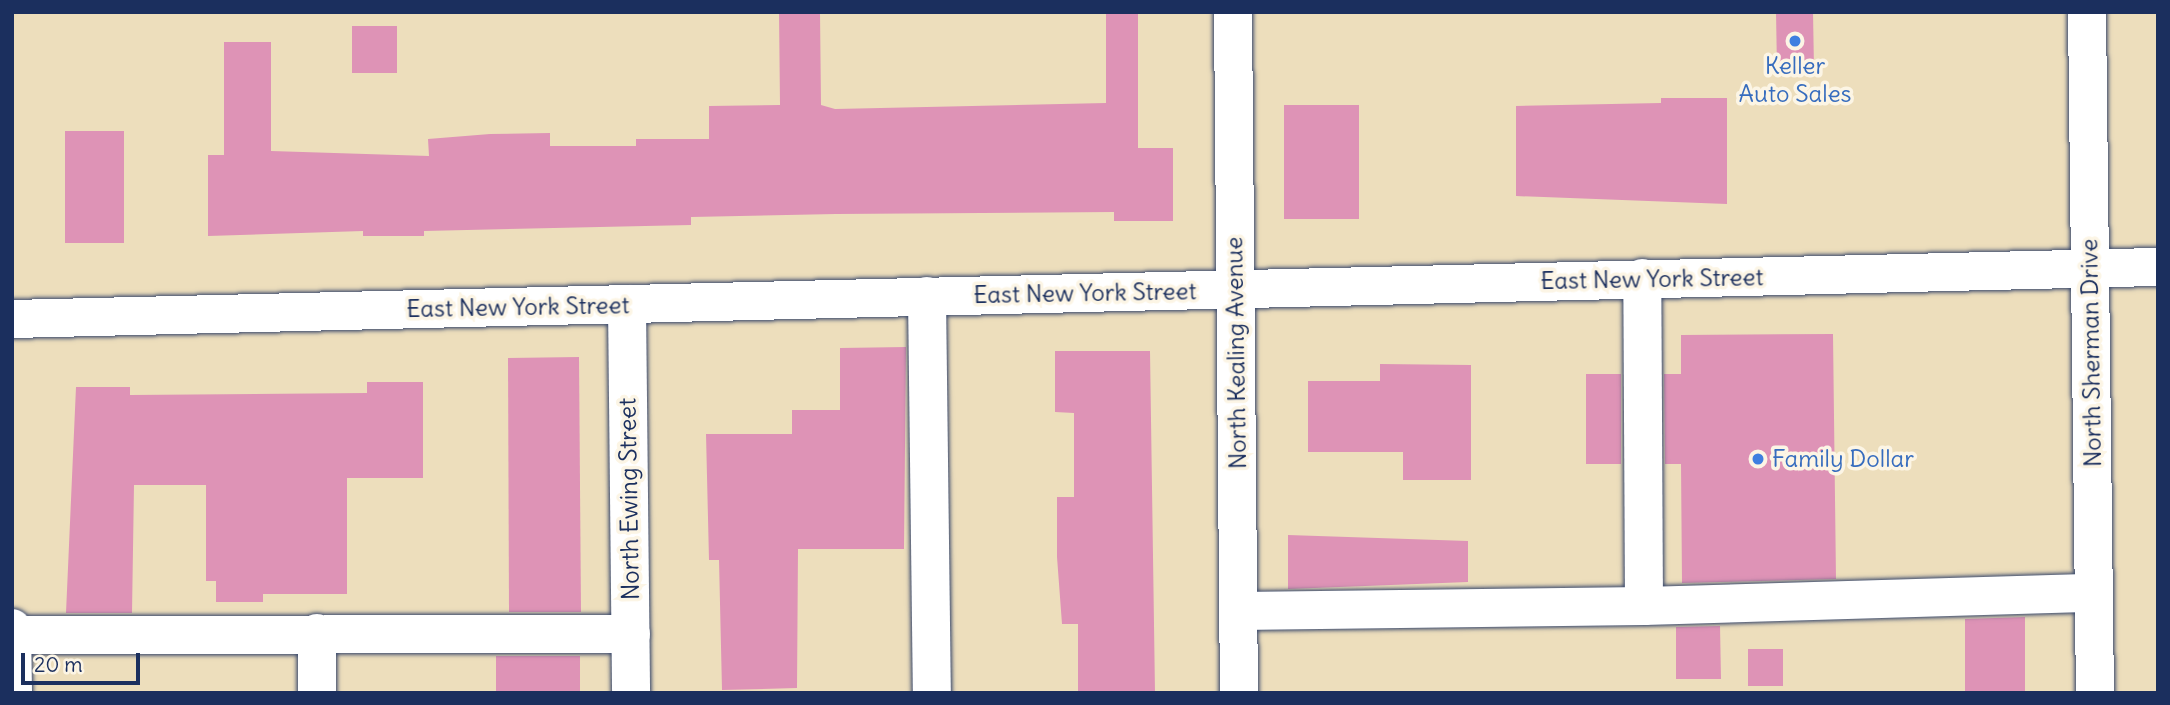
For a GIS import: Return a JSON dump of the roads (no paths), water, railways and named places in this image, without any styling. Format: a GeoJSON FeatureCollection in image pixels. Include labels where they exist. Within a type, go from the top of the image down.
{"type":"FeatureCollection","features":[{"type":"Feature","properties":{"kind":"main road","name":"North Kealing Avenue"},"geometry":{"type":"LineString","coordinates":[[1233,12],[1239,693]]}},
{"type":"Feature","properties":{"kind":"main road","name":"North Sherman Drive"},"geometry":{"type":"LineString","coordinates":[[2087,12],[2095,693]]}},
{"type":"Feature","properties":{"kind":"main road","name":"East New York Street"},"geometry":{"type":"LineString","coordinates":[[12,319],[2158,267]]}},
{"type":"Feature","properties":{"kind":"main road"},"geometry":{"type":"LineString","coordinates":[[1642,278],[1644,606]]}},
{"type":"Feature","properties":{"kind":"main road"},"geometry":{"type":"LineString","coordinates":[[927,296],[932,693]]}},
{"type":"Feature","properties":{"kind":"main road","name":"North Ewing Street"},"geometry":{"type":"LineString","coordinates":[[626,304],[631,693]]}},
{"type":"Feature","properties":{"kind":"main road"},"geometry":{"type":"LineString","coordinates":[[1239,611],[1644,606],[2094,593]]}},
{"type":"Feature","properties":{"kind":"main road"},"geometry":{"type":"LineString","coordinates":[[12,628],[13,693]]}},
{"type":"Feature","properties":{"kind":"main road"},"geometry":{"type":"LineString","coordinates":[[317,633],[317,693]]}},
{"type":"Feature","properties":{"kind":"main road"},"geometry":{"type":"LineString","coordinates":[[12,635],[631,634]]}},
{"type":"Feature","properties":{"kind":"place","name":"Keller Auto Sales"},"geometry":{"type":"Point","coordinates":[1795,41]}},
{"type":"Feature","properties":{"kind":"place","name":"Family Dollar"},"geometry":{"type":"Point","coordinates":[1758,459]}}]}
